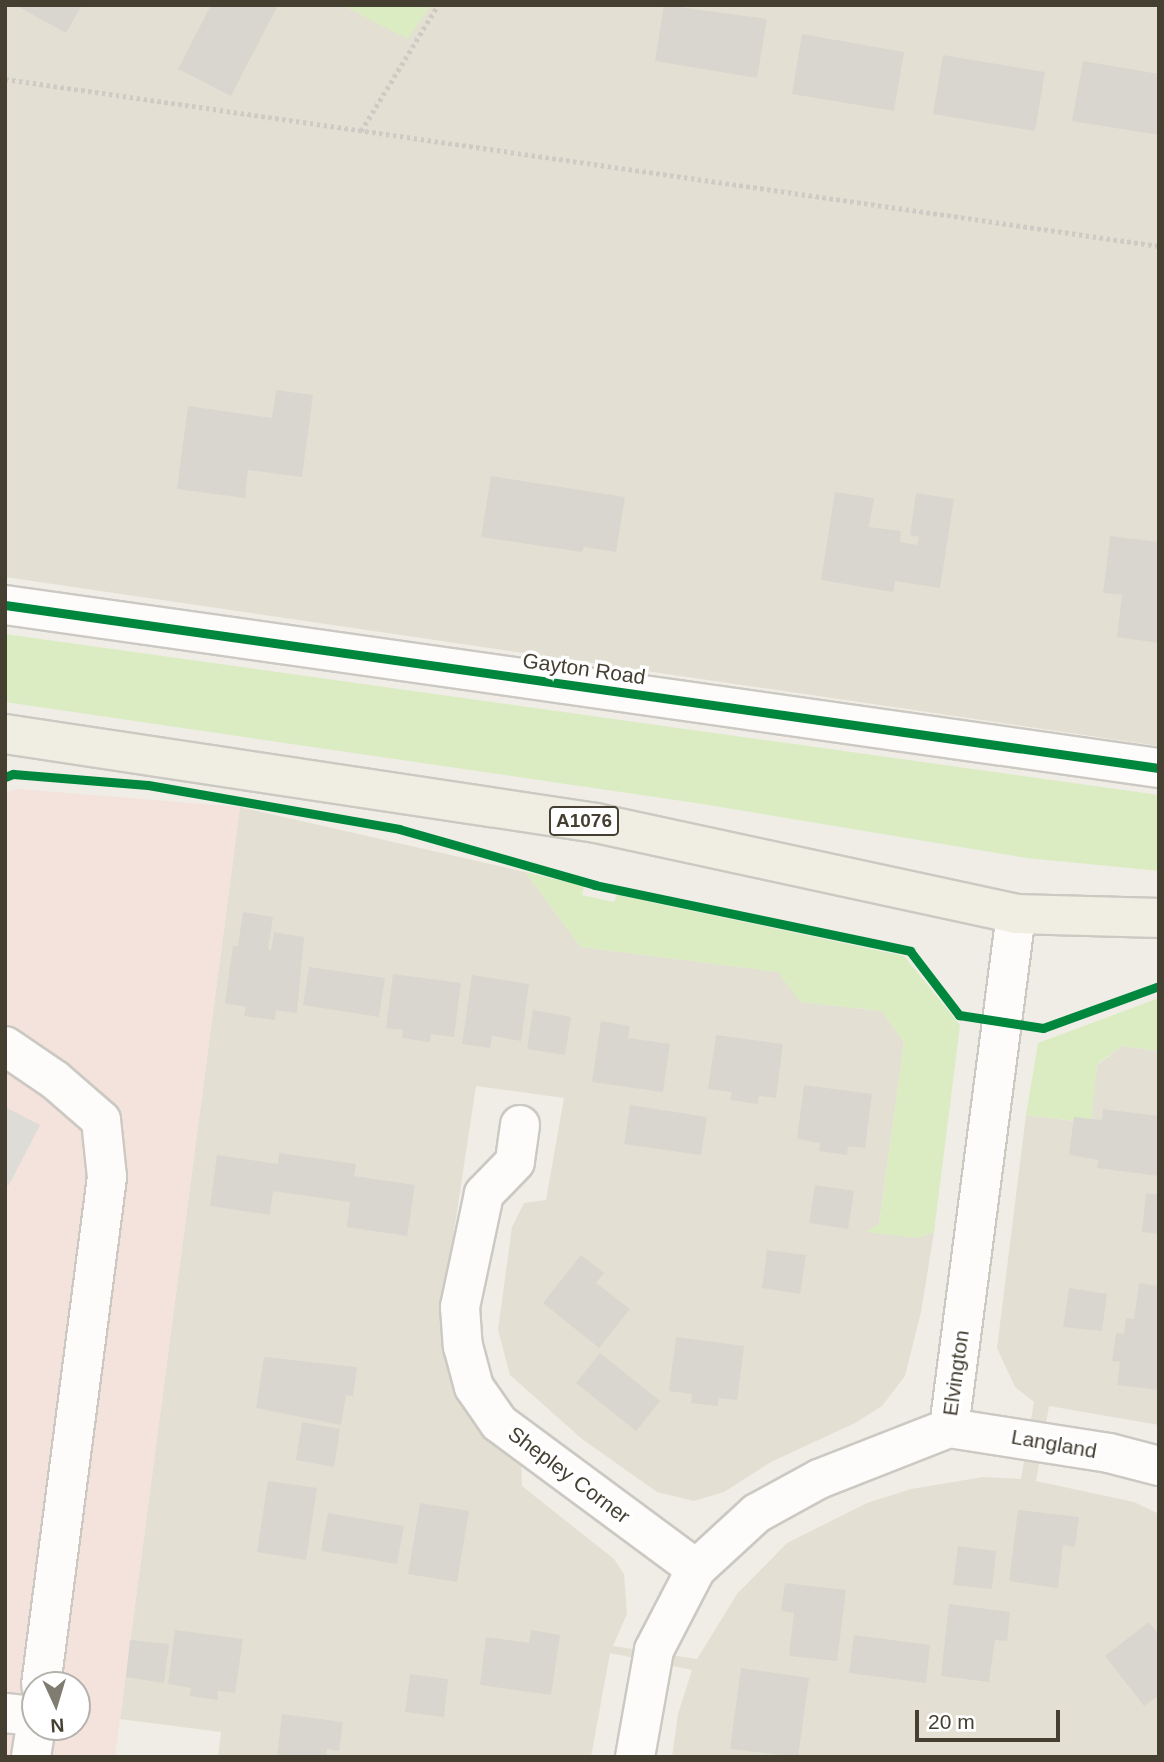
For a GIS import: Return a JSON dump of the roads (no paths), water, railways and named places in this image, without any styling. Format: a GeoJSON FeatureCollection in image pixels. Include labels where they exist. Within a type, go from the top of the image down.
{"type":"FeatureCollection","features":[{"type":"Feature","properties":{"kind":"main road","name":"A1076"},"geometry":{"type":"LineString","coordinates":[[5,734],[596,823],[1016,914],[1159,918]]}},
{"type":"Feature","properties":{"kind":"street","name":"Gayton Road"},"geometry":{"type":"LineString","coordinates":[[5,605],[1159,768]]}},
{"type":"Feature","properties":{"kind":"street","name":"Elvington"},"geometry":{"type":"LineString","coordinates":[[635,1757],[654,1650],[696,1569],[757,1513],[819,1479],[949,1428],[1016,914]]}},
{"type":"Feature","properties":{"kind":"street"},"geometry":{"type":"LineString","coordinates":[[5,1046],[55,1080],[101,1119],[107,1177],[43,1671]]}},
{"type":"Feature","properties":{"kind":"street","name":"Shepley Corner"},"geometry":{"type":"LineString","coordinates":[[520,1125],[515,1162],[484,1194],[460,1307],[463,1346],[474,1387],[499,1423],[696,1569]]}},
{"type":"Feature","properties":{"kind":"street","name":"Langland"},"geometry":{"type":"LineString","coordinates":[[949,1428],[1109,1453],[1159,1466]]}}]}
